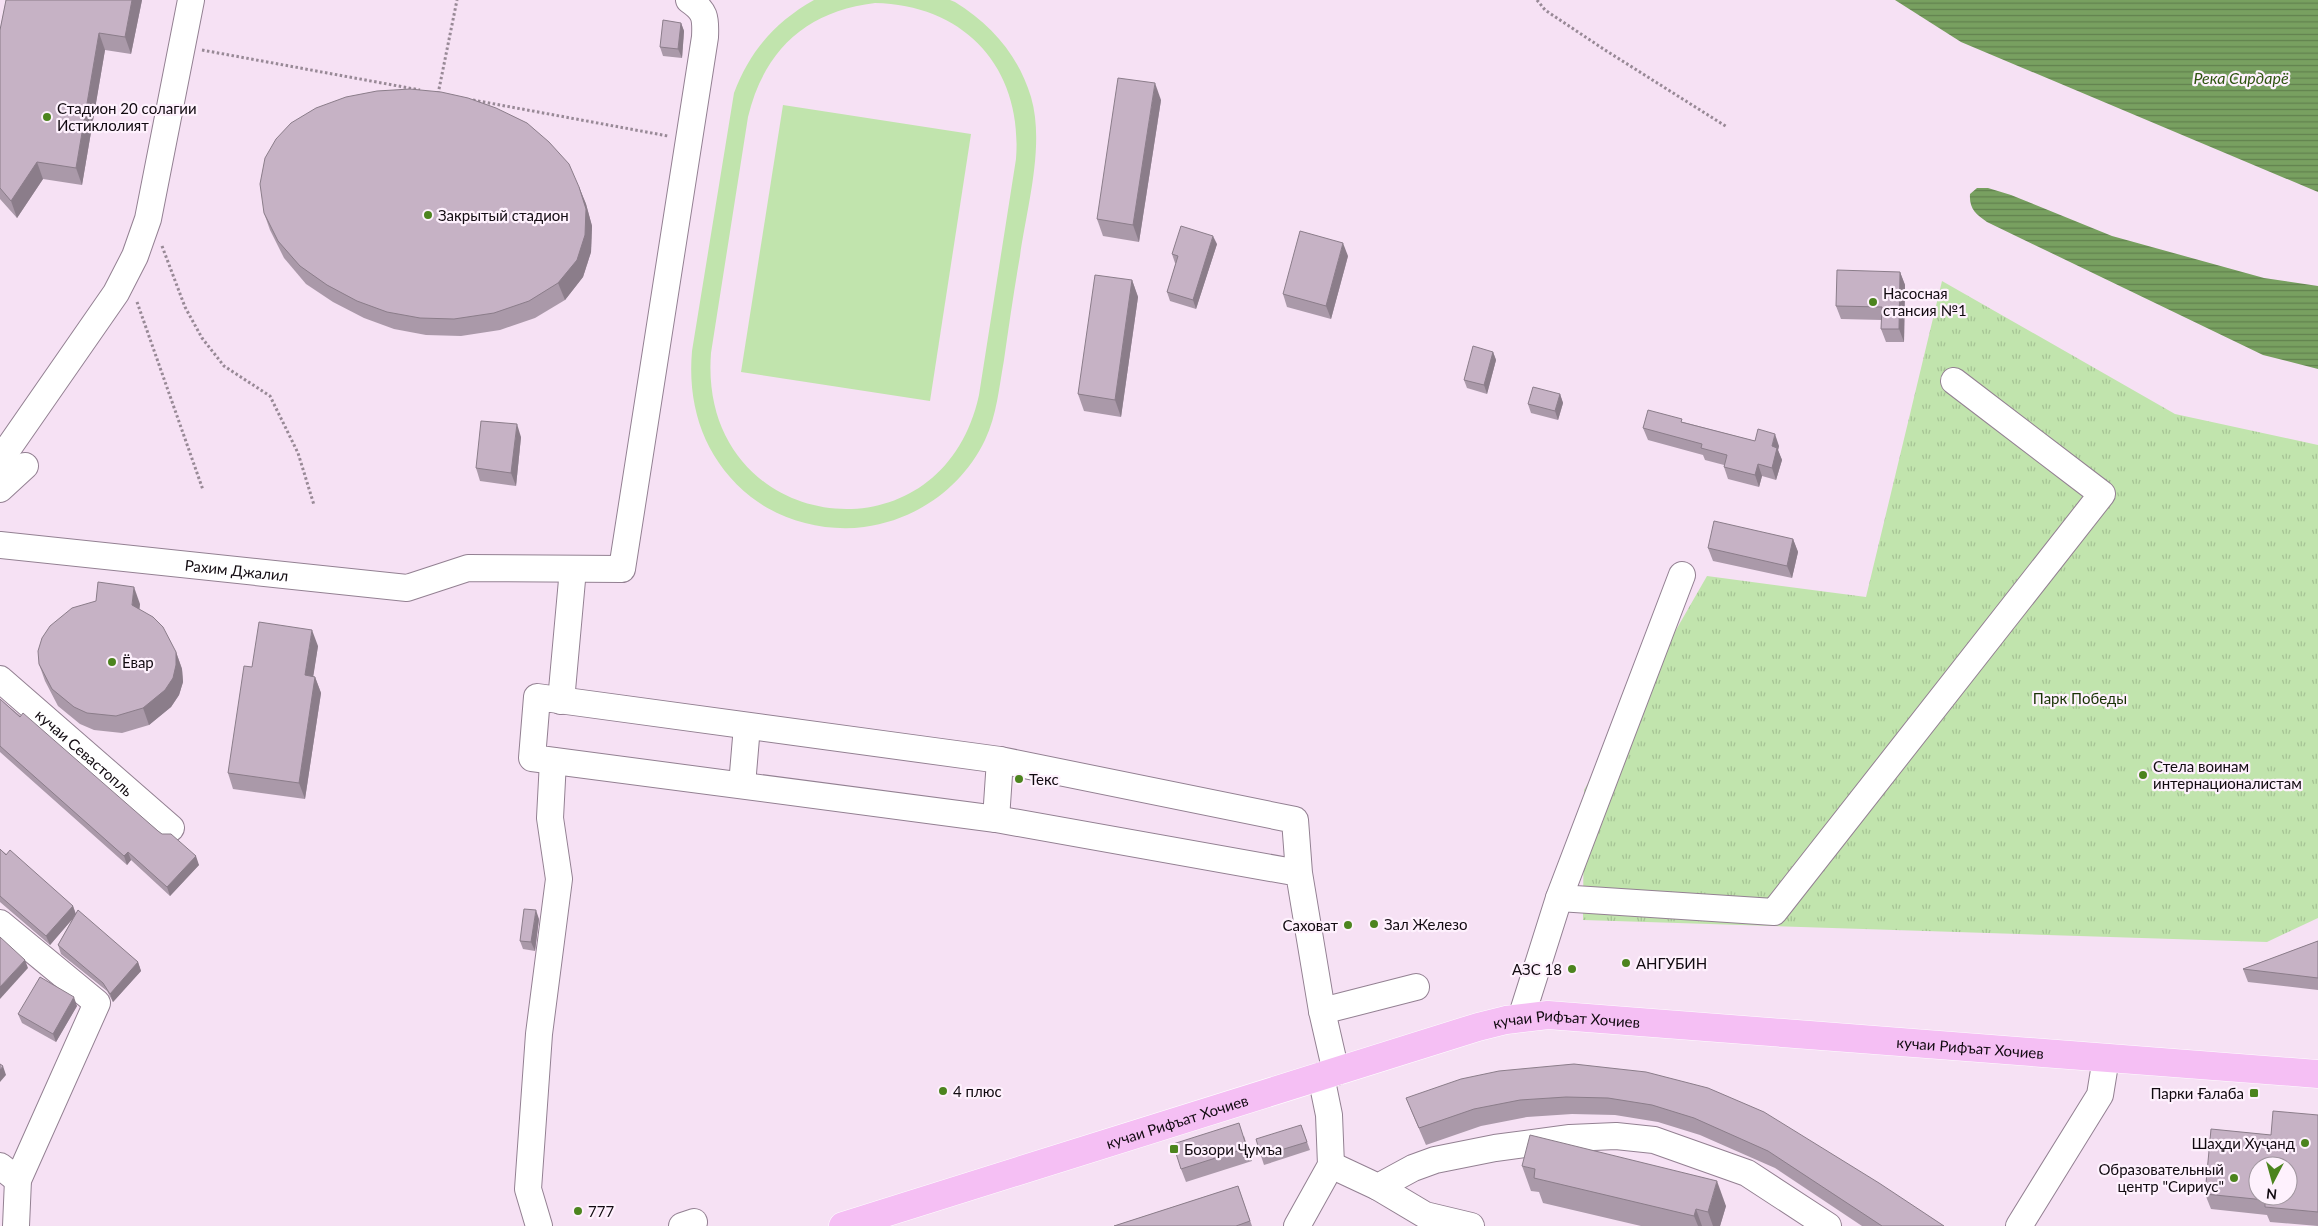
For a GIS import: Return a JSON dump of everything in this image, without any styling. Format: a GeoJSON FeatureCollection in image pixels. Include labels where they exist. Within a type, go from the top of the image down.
{"type":"FeatureCollection","features":[{"type":"Feature","properties":{"kind":"main road","name":"кучаи Рифъат Хочиев"},"geometry":{"type":"LineString","coordinates":[[843,1226],[1478,1027],[1521,1018],[1548,1015],[2318,1074]]}},
{"type":"Feature","properties":{"kind":"street"},"geometry":{"type":"LineString","coordinates":[[0,460],[116,293],[135,256],[150,209],[191,0]]}},
{"type":"Feature","properties":{"kind":"street"},"geometry":{"type":"LineString","coordinates":[[689,0],[700,8],[706,20],[689,140]]}},
{"type":"Feature","properties":{"kind":"street","name":"Рахим Джалил"},"geometry":{"type":"LineString","coordinates":[[0,545],[407,588],[468,568],[622,569],[689,140]]}},
{"type":"Feature","properties":{"kind":"street"},"geometry":{"type":"LineString","coordinates":[[1559,898],[1774,912],[2102,494],[1954,381]]}},
{"type":"Feature","properties":{"kind":"street"},"geometry":{"type":"LineString","coordinates":[[0,489],[25,466]]}},
{"type":"Feature","properties":{"kind":"street"},"geometry":{"type":"LineString","coordinates":[[561,701],[573,568]]}},
{"type":"Feature","properties":{"kind":"street"},"geometry":{"type":"LineString","coordinates":[[1521,1018],[1559,898],[1682,575]]}},
{"type":"Feature","properties":{"kind":"street","name":"кучаи Севастопль"},"geometry":{"type":"LineString","coordinates":[[0,679],[171,828]]}},
{"type":"Feature","properties":{"kind":"street"},"geometry":{"type":"LineString","coordinates":[[1297,1226],[1331,1165],[1328,1074],[1322,1011],[1299,873],[1295,820],[1000,760],[561,701],[537,696],[532,758],[996,819],[1299,873]]}},
{"type":"Feature","properties":{"kind":"street"},"geometry":{"type":"LineString","coordinates":[[742,785],[747,726]]}},
{"type":"Feature","properties":{"kind":"street"},"geometry":{"type":"LineString","coordinates":[[996,819],[1000,760]]}},
{"type":"Feature","properties":{"kind":"street"},"geometry":{"type":"LineString","coordinates":[[539,1226],[528,1190],[539,1034],[559,879],[550,818],[553,761]]}},
{"type":"Feature","properties":{"kind":"street"},"geometry":{"type":"LineString","coordinates":[[0,923],[97,1003],[9,1173],[16,1226]]}},
{"type":"Feature","properties":{"kind":"street"},"geometry":{"type":"LineString","coordinates":[[1322,1011],[1416,987]]}},
{"type":"Feature","properties":{"kind":"street"},"geometry":{"type":"LineString","coordinates":[[2019,1226],[2100,1095],[2106,1058]]}},
{"type":"Feature","properties":{"kind":"street"},"geometry":{"type":"LineString","coordinates":[[1378,1187],[1413,1168],[1435,1160],[1495,1148],[1570,1138],[1616,1136],[1654,1140],[1747,1173],[1828,1226]]}},
{"type":"Feature","properties":{"kind":"street"},"geometry":{"type":"LineString","coordinates":[[1331,1165],[1378,1187],[1425,1215],[1471,1226]]}},
{"type":"Feature","properties":{"kind":"path"},"geometry":{"type":"LineString","coordinates":[[438,94],[457,0]]}},
{"type":"Feature","properties":{"kind":"path"},"geometry":{"type":"LineString","coordinates":[[1537,0],[1545,10],[1727,127]]}},
{"type":"Feature","properties":{"kind":"path"},"geometry":{"type":"LineString","coordinates":[[182,46],[448,95]]}},
{"type":"Feature","properties":{"kind":"path"},"geometry":{"type":"LineString","coordinates":[[467,99],[689,140]]}},
{"type":"Feature","properties":{"kind":"path"},"geometry":{"type":"LineString","coordinates":[[150,209],[185,307],[202,338],[224,366],[270,396],[298,453],[314,505]]}},
{"type":"Feature","properties":{"kind":"path"},"geometry":{"type":"LineString","coordinates":[[126,273],[203,490]]}},
{"type":"Feature","properties":{"kind":"green space"},"geometry":{"type":"Polygon","coordinates":[[[814,0],[950,0],[955,2],[981,21],[1002,42],[1026,82],[1035,116],[1036,155],[1033,176],[999,391],[995,411],[985,440],[964,473],[935,499],[902,517],[864,527],[834,528],[804,523],[776,513],[751,497],[722,467],[711,450],[702,432],[693,393],[692,351],[734,93],[748,64],[765,39],[787,18],[814,0]],[[875,3],[851,7],[809,25],[792,38],[777,54],[765,72],[755,93],[748,117],[711,353],[717,414],[742,461],[780,492],[826,508],[874,506],[919,488],[956,451],[979,395],[1016,159],[1016,127],[1010,97],[998,71],[982,48],[961,30],[936,16],[907,7],[875,3]]]}},
{"type":"Feature","properties":{"kind":"green space"},"geometry":{"type":"Polygon","coordinates":[[[783,105],[971,134],[930,401],[741,372],[783,105]]]}},
{"type":"Feature","properties":{"kind":"green space","name":"Парк Победы"},"geometry":{"type":"Polygon","coordinates":[[[1942,281],[2175,414],[2318,445],[2318,918],[2267,942],[1583,920],[1584,790],[1707,576],[1866,597],[1942,281]]]}},
{"type":"Feature","properties":{"kind":"water","name":"Река Сирдарё"},"geometry":{"type":"Polygon","coordinates":[[[1895,0],[2318,0],[2318,192],[1961,42],[1895,0]]]}},
{"type":"Feature","properties":{"kind":"water"},"geometry":{"type":"Polygon","coordinates":[[[1977,188],[1988,188],[2011,195],[2112,236],[2264,278],[2318,286],[2318,369],[2263,355],[1987,222],[1977,214],[1971,204],[1970,194],[1977,188]]]}},
{"type":"Feature","properties":{"kind":"building","name":"Стадион 20 солагии Истиклолият"},"geometry":{"type":"Polygon","coordinates":[[[6,0],[132,0],[125,37],[99,33],[76,168],[37,162],[11,201],[0,188],[0,30],[6,0]]]}},
{"type":"Feature","properties":{"kind":"building"},"geometry":{"type":"Polygon","coordinates":[[[663,20],[681,23],[678,49],[660,47],[663,20]]]}},
{"type":"Feature","properties":{"kind":"building"},"geometry":{"type":"Polygon","coordinates":[[[1118,78],[1155,83],[1133,225],[1097,219],[1118,78]]]}},
{"type":"Feature","properties":{"kind":"building","name":"Закрытый стадион"},"geometry":{"type":"Polygon","coordinates":[[[410,89],[441,92],[468,98],[496,108],[527,123],[549,142],[569,164],[586,209],[585,235],[577,260],[558,283],[529,301],[494,313],[454,319],[420,318],[387,312],[357,301],[327,285],[300,266],[278,241],[264,213],[260,184],[265,158],[276,139],[291,123],[316,108],[346,97],[377,91],[410,89]]]}},
{"type":"Feature","properties":{"kind":"building"},"geometry":{"type":"Polygon","coordinates":[[[1181,226],[1213,236],[1193,300],[1167,292],[1178,256],[1172,254],[1181,226]]]}},
{"type":"Feature","properties":{"kind":"building"},"geometry":{"type":"Polygon","coordinates":[[[1300,231],[1343,243],[1326,306],[1283,294],[1300,231]]]}},
{"type":"Feature","properties":{"kind":"building","name":"Насосная стансия №1"},"geometry":{"type":"Polygon","coordinates":[[[1837,270],[1900,272],[1899,329],[1881,329],[1882,307],[1836,306],[1837,270]]]}},
{"type":"Feature","properties":{"kind":"building"},"geometry":{"type":"Polygon","coordinates":[[[1095,275],[1132,280],[1115,400],[1078,394],[1095,275]]]}},
{"type":"Feature","properties":{"kind":"building"},"geometry":{"type":"Polygon","coordinates":[[[1473,346],[1493,352],[1484,385],[1464,380],[1473,346]]]}},
{"type":"Feature","properties":{"kind":"building"},"geometry":{"type":"Polygon","coordinates":[[[1533,387],[1560,394],[1555,411],[1528,404],[1533,387]]]}},
{"type":"Feature","properties":{"kind":"building"},"geometry":{"type":"Polygon","coordinates":[[[1648,410],[1682,419],[1681,422],[1755,441],[1758,429],[1775,434],[1772,446],[1777,448],[1772,468],[1758,464],[1755,475],[1724,467],[1727,455],[1701,448],[1702,444],[1643,428],[1648,410]]]}},
{"type":"Feature","properties":{"kind":"building"},"geometry":{"type":"Polygon","coordinates":[[[481,421],[517,424],[511,473],[476,468],[481,421]]]}},
{"type":"Feature","properties":{"kind":"building"},"geometry":{"type":"Polygon","coordinates":[[[1714,521],[1793,539],[1787,566],[1708,548],[1714,521]]]}},
{"type":"Feature","properties":{"kind":"building","name":"Ёвар"},"geometry":{"type":"Polygon","coordinates":[[[98,582],[134,587],[132,605],[153,617],[163,627],[176,652],[173,678],[165,690],[143,708],[116,716],[87,713],[74,707],[52,689],[39,664],[38,651],[42,638],[50,626],[72,608],[96,601],[98,582]]]}},
{"type":"Feature","properties":{"kind":"building"},"geometry":{"type":"Polygon","coordinates":[[[259,622],[312,630],[305,675],[315,677],[299,783],[228,773],[244,666],[252,667],[259,622]]]}},
{"type":"Feature","properties":{"kind":"building"},"geometry":{"type":"Polygon","coordinates":[[[0,699],[20,717],[23,713],[158,831],[162,834],[171,834],[196,856],[167,887],[128,852],[124,856],[0,746],[0,699]]]}},
{"type":"Feature","properties":{"kind":"building"},"geometry":{"type":"Polygon","coordinates":[[[0,849],[6,855],[10,850],[73,906],[46,936],[0,896],[0,849]]]}},
{"type":"Feature","properties":{"kind":"building"},"geometry":{"type":"Polygon","coordinates":[[[524,909],[536,910],[531,942],[520,941],[524,909]]]}},
{"type":"Feature","properties":{"kind":"building"},"geometry":{"type":"Polygon","coordinates":[[[78,910],[138,962],[110,994],[103,983],[58,945],[78,910]]]}},
{"type":"Feature","properties":{"kind":"building"},"geometry":{"type":"Polygon","coordinates":[[[0,937],[25,960],[0,987],[0,937]]]}},
{"type":"Feature","properties":{"kind":"building"},"geometry":{"type":"Polygon","coordinates":[[[2318,941],[2318,978],[2243,969],[2318,941]]]}},
{"type":"Feature","properties":{"kind":"building"},"geometry":{"type":"Polygon","coordinates":[[[40,977],[74,997],[53,1034],[18,1014],[40,977]]]}},
{"type":"Feature","properties":{"kind":"building"},"geometry":{"type":"Polygon","coordinates":[[[1574,1064],[1646,1072],[1708,1088],[1764,1112],[1879,1183],[1944,1226],[1882,1226],[1768,1151],[1694,1118],[1652,1105],[1608,1098],[1566,1097],[1520,1100],[1474,1109],[1419,1128],[1406,1098],[1461,1079],[1499,1071],[1574,1064]]]}},
{"type":"Feature","properties":{"kind":"building"},"geometry":{"type":"Polygon","coordinates":[[[2273,1111],[2318,1115],[2318,1212],[2265,1207],[2298,1206],[2298,1156],[2248,1156],[2248,1198],[2205,1194],[2211,1129],[2271,1135],[2273,1111]]]}},
{"type":"Feature","properties":{"kind":"building"},"geometry":{"type":"Polygon","coordinates":[[[1239,1123],[1247,1148],[1181,1169],[1173,1144],[1239,1123]]]}},
{"type":"Feature","properties":{"kind":"building"},"geometry":{"type":"Polygon","coordinates":[[[1301,1125],[1307,1142],[1261,1156],[1256,1139],[1301,1125]]]}},
{"type":"Feature","properties":{"kind":"building"},"geometry":{"type":"Polygon","coordinates":[[[1530,1135],[1717,1181],[1708,1212],[1696,1209],[1694,1216],[1534,1178],[1535,1169],[1522,1166],[1530,1135]]]}},
{"type":"Feature","properties":{"kind":"building"},"geometry":{"type":"Polygon","coordinates":[[[1238,1186],[1250,1221],[1236,1226],[1114,1226],[1238,1186]]]}},
{"type":"Feature","properties":{"kind":"place","name":"Стадион 20 солагии Истиклолият"},"geometry":{"type":"Point","coordinates":[47,117]}},
{"type":"Feature","properties":{"kind":"place","name":"Закрытый стадион"},"geometry":{"type":"Point","coordinates":[428,215]}},
{"type":"Feature","properties":{"kind":"place","name":"Насосная стансия №1"},"geometry":{"type":"Point","coordinates":[1873,302]}},
{"type":"Feature","properties":{"kind":"place","name":"Ёвар"},"geometry":{"type":"Point","coordinates":[112,662]}},
{"type":"Feature","properties":{"kind":"place","name":"Стела воинам интернационалистам"},"geometry":{"type":"Point","coordinates":[2143,775]}},
{"type":"Feature","properties":{"kind":"place","name":"Текс"},"geometry":{"type":"Point","coordinates":[1019,779]}},
{"type":"Feature","properties":{"kind":"place","name":"Зал Железо"},"geometry":{"type":"Point","coordinates":[1374,924]}},
{"type":"Feature","properties":{"kind":"place","name":"Саховат"},"geometry":{"type":"Point","coordinates":[1348,925]}},
{"type":"Feature","properties":{"kind":"place","name":"АНГУБИН"},"geometry":{"type":"Point","coordinates":[1626,963]}},
{"type":"Feature","properties":{"kind":"place","name":"АЗС 18"},"geometry":{"type":"Point","coordinates":[1572,969]}},
{"type":"Feature","properties":{"kind":"place","name":"4 плюс"},"geometry":{"type":"Point","coordinates":[943,1091]}},
{"type":"Feature","properties":{"kind":"place","name":"Парки Ғалаба"},"geometry":{"type":"Point","coordinates":[2254,1093]}},
{"type":"Feature","properties":{"kind":"place","name":"Шаҳди Хуҷанд"},"geometry":{"type":"Point","coordinates":[2305,1143]}},
{"type":"Feature","properties":{"kind":"place","name":"Бозори Ҷумъа"},"geometry":{"type":"Point","coordinates":[1174,1149]}},
{"type":"Feature","properties":{"kind":"place","name":"Образовательный центр \"Сириус\""},"geometry":{"type":"Point","coordinates":[2234,1178]}},
{"type":"Feature","properties":{"kind":"place","name":"777"},"geometry":{"type":"Point","coordinates":[578,1211]}}]}
